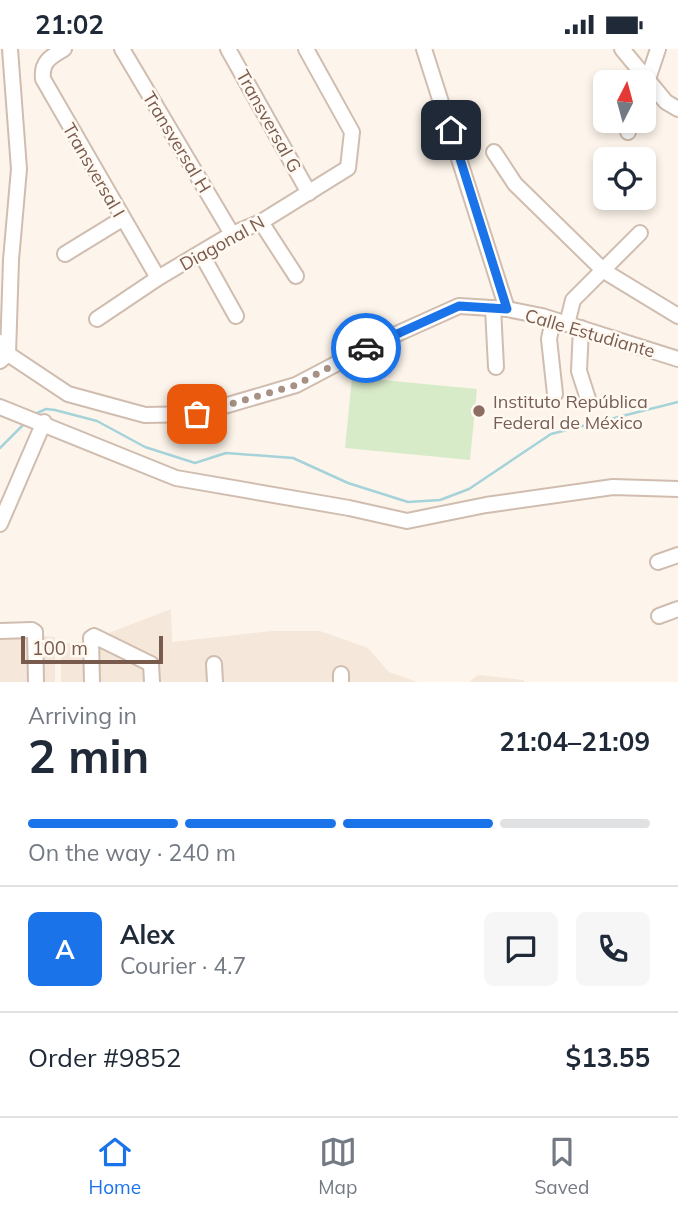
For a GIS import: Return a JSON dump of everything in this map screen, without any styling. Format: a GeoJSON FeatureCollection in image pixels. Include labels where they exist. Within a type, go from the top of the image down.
{"type":"FeatureCollection","features":[{"type":"Feature","properties":{"kind":"street"},"geometry":{"type":"LineString","coordinates":[[3,352],[19,169],[10,49]]}},
{"type":"Feature","properties":{"kind":"street","name":"Transversal I"},"geometry":{"type":"LineString","coordinates":[[64,49],[46,60],[41,68],[43,79],[158,278]]}},
{"type":"Feature","properties":{"kind":"street","name":"Transversal H"},"geometry":{"type":"LineString","coordinates":[[122,49],[232,234]]}},
{"type":"Feature","properties":{"kind":"street","name":"Transversal G"},"geometry":{"type":"LineString","coordinates":[[228,49],[309,193]]}},
{"type":"Feature","properties":{"kind":"street","name":"Diagonal N"},"geometry":{"type":"LineString","coordinates":[[97,319],[158,278],[202,255],[232,234],[261,222],[348,168],[352,132],[306,49]]}},
{"type":"Feature","properties":{"kind":"street"},"geometry":{"type":"LineString","coordinates":[[424,49],[500,309],[496,367]]}},
{"type":"Feature","properties":{"kind":"street"},"geometry":{"type":"LineString","coordinates":[[622,49],[636,70]]}},
{"type":"Feature","properties":{"kind":"street"},"geometry":{"type":"LineString","coordinates":[[651,70],[658,49]]}},
{"type":"Feature","properties":{"kind":"street"},"geometry":{"type":"LineString","coordinates":[[656,93],[678,109]]}},
{"type":"Feature","properties":{"kind":"street"},"geometry":{"type":"LineString","coordinates":[[494,152],[515,184],[604,271],[678,316]]}},
{"type":"Feature","properties":{"kind":"street"},"geometry":{"type":"LineString","coordinates":[[65,254],[122,219]]}},
{"type":"Feature","properties":{"kind":"street"},"geometry":{"type":"LineString","coordinates":[[261,222],[296,275]]}},
{"type":"Feature","properties":{"kind":"street"},"geometry":{"type":"LineString","coordinates":[[588,399],[567,324],[573,300],[640,233]]}},
{"type":"Feature","properties":{"kind":"street"},"geometry":{"type":"LineString","coordinates":[[202,255],[236,316]]}},
{"type":"Feature","properties":{"kind":"street","name":"Calle Estudiante"},"geometry":{"type":"LineString","coordinates":[[3,352],[68,394],[145,415],[197,414],[296,385],[370,346],[459,306],[500,309],[567,324],[678,359]]}},
{"type":"Feature","properties":{"kind":"street"},"geometry":{"type":"LineString","coordinates":[[555,394],[549,339],[567,324]]}},
{"type":"Feature","properties":{"kind":"street"},"geometry":{"type":"LineString","coordinates":[[6,409],[131,463],[176,478],[407,521],[486,505],[613,487],[678,489]]}},
{"type":"Feature","properties":{"kind":"street"},"geometry":{"type":"LineString","coordinates":[[0,524],[39,421]]}},
{"type":"Feature","properties":{"kind":"street"},"geometry":{"type":"LineString","coordinates":[[658,562],[678,555]]}},
{"type":"Feature","properties":{"kind":"street"},"geometry":{"type":"LineString","coordinates":[[659,616],[678,609]]}},
{"type":"Feature","properties":{"kind":"street"},"geometry":{"type":"LineString","coordinates":[[0,631],[35,632],[36,682]]}},
{"type":"Feature","properties":{"kind":"street"},"geometry":{"type":"LineString","coordinates":[[92,682],[91,638],[94,636],[151,664],[152,682]]}},
{"type":"Feature","properties":{"kind":"street"},"geometry":{"type":"LineString","coordinates":[[214,664],[215,682]]}},
{"type":"Feature","properties":{"kind":"shaded area"},"geometry":{"type":"Polygon","coordinates":[[[171,609],[172,642],[272,631],[320,631],[368,648],[389,672],[417,682],[61,682],[61,644],[88,641],[171,609]]]}},
{"type":"Feature","properties":{"kind":"shaded area"},"geometry":{"type":"Polygon","coordinates":[[[0,632],[55,637],[55,682],[0,682],[0,632]]]}},
{"type":"Feature","properties":{"kind":"shaded area"},"geometry":{"type":"Polygon","coordinates":[[[478,675],[524,680],[524,682],[469,682],[478,675]]]}},
{"type":"Feature","properties":{"kind":"green space"},"geometry":{"type":"Polygon","coordinates":[[[352,377],[477,389],[470,460],[345,448],[352,377]]]}},
{"type":"Feature","properties":{"kind":"waterway"},"geometry":{"type":"LineString","coordinates":[[35,414],[46,409],[55,410],[97,421],[145,447],[195,463],[226,453],[293,458],[348,483],[408,502],[440,500],[469,489],[551,434],[678,402]]}},
{"type":"Feature","properties":{"kind":"waterway"},"geometry":{"type":"LineString","coordinates":[[0,448],[25,423]]}},
{"type":"Feature","properties":{"kind":"way so far"},"geometry":{"type":"LineString","coordinates":[[197,414],[296,385],[366,348]]}},
{"type":"Feature","properties":{"kind":"place","name":"Instituto República Federal de México"},"geometry":{"type":"Point","coordinates":[479,411]}},
{"type":"Feature","properties":{"kind":"route"},"geometry":{"type":"LineString","coordinates":[[366,348],[459,306],[507,309],[496,266],[451,130]]}}]}
